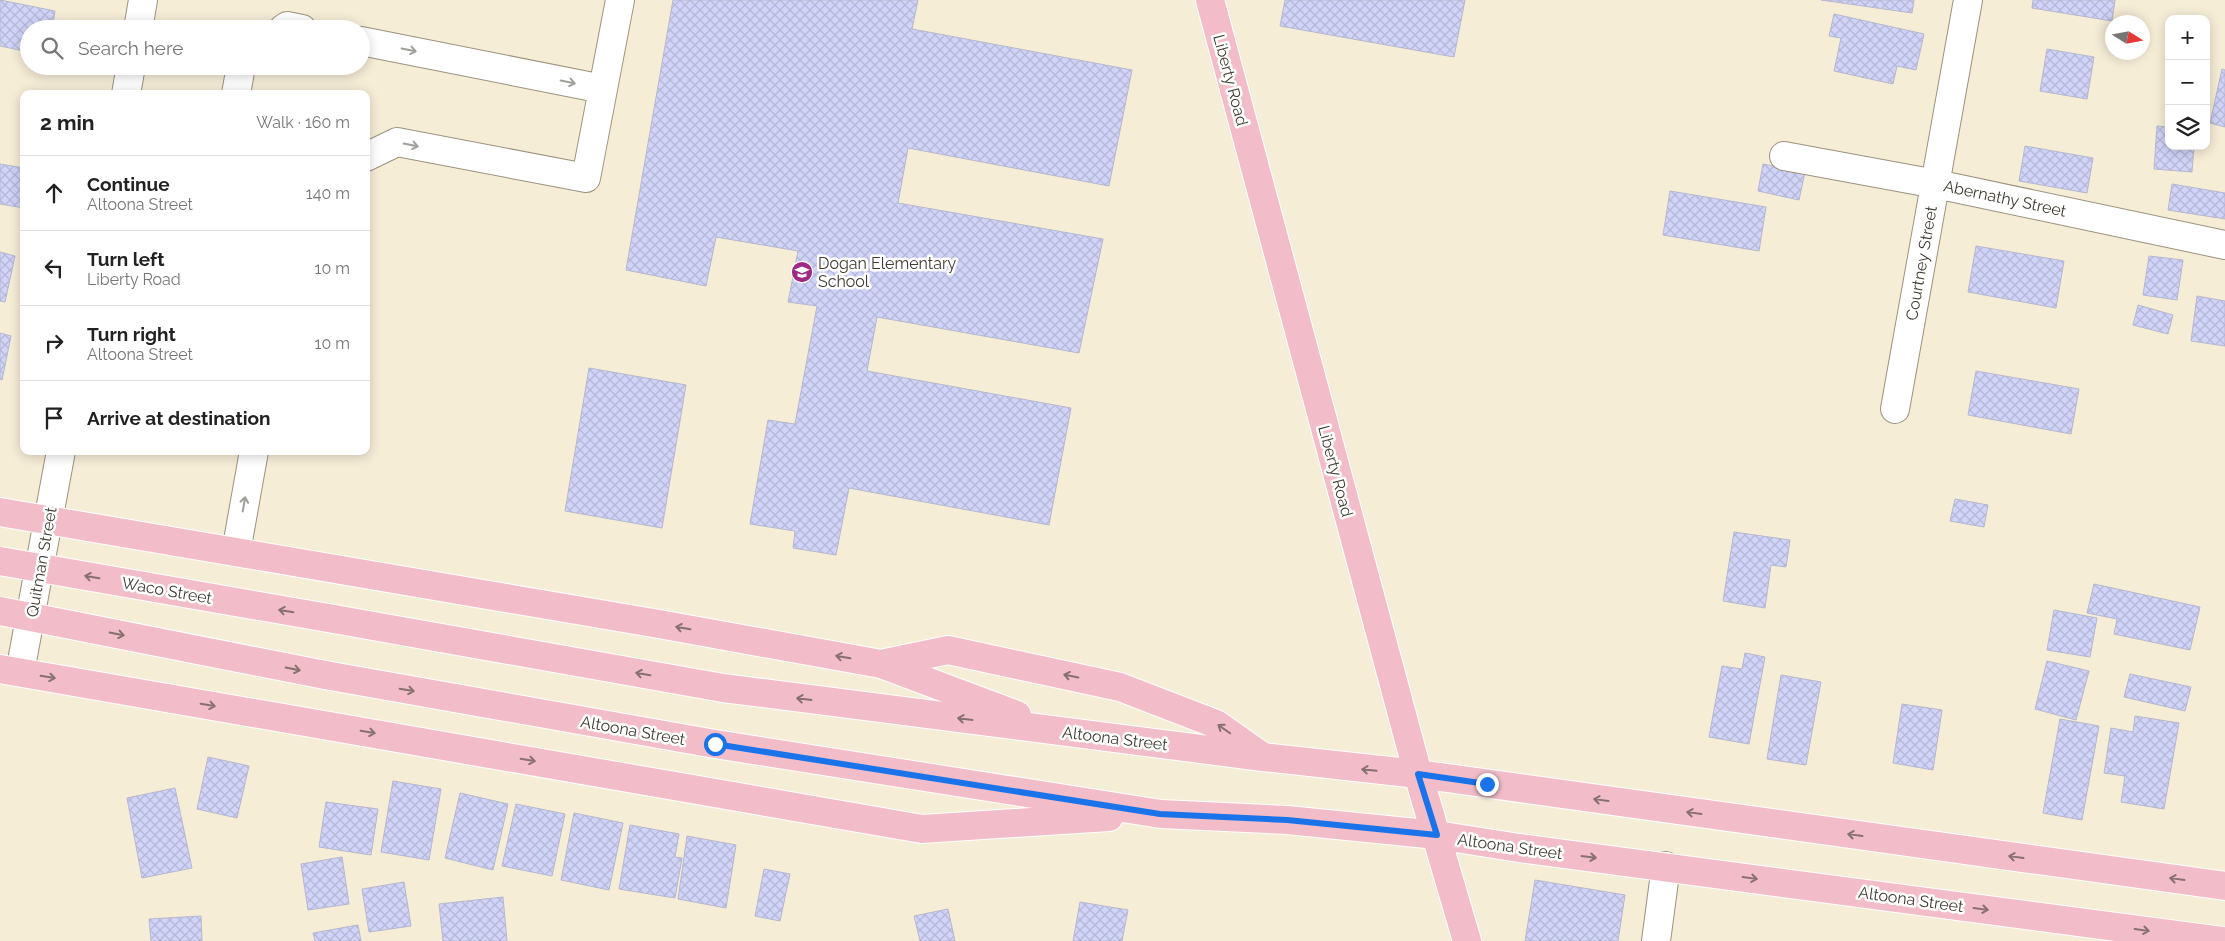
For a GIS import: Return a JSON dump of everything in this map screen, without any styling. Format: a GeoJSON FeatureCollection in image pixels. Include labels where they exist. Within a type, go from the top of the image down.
{"type":"FeatureCollection","features":[{"type":"Feature","properties":{"kind":"main road","name":"Liberty Road"},"geometry":{"type":"LineString","coordinates":[[1210,0],[1418,774],[1466,941]]}},
{"type":"Feature","properties":{"kind":"main road"},"geometry":{"type":"LineString","coordinates":[[0,512],[659,624],[881,664],[1064,732]]}},
{"type":"Feature","properties":{"kind":"main road","name":"Waco Street"},"geometry":{"type":"LineString","coordinates":[[0,561],[334,619]]}},
{"type":"Feature","properties":{"kind":"main road","name":"Altoona Street"},"geometry":{"type":"LineString","coordinates":[[0,611],[325,675],[724,746],[1160,814],[1287,820],[1437,835],[2222,941]]}},
{"type":"Feature","properties":{"kind":"main road","name":"Altoona Street"},"geometry":{"type":"LineString","coordinates":[[334,619],[723,688],[1263,757],[1418,774],[2225,886]]}},
{"type":"Feature","properties":{"kind":"main road"},"geometry":{"type":"LineString","coordinates":[[881,664],[948,650],[1120,687],[1216,724],[1263,757]]}},
{"type":"Feature","properties":{"kind":"main road"},"geometry":{"type":"LineString","coordinates":[[10,670],[922,829],[1160,814]]}},
{"type":"Feature","properties":{"kind":"street"},"geometry":{"type":"LineString","coordinates":[[140,20],[143,0]]}},
{"type":"Feature","properties":{"kind":"street"},"geometry":{"type":"LineString","coordinates":[[370,155],[397,142],[586,178],[620,0]]}},
{"type":"Feature","properties":{"kind":"street","name":"Courtney Street"},"geometry":{"type":"LineString","coordinates":[[1895,408],[1968,0]]}},
{"type":"Feature","properties":{"kind":"street"},"geometry":{"type":"LineString","coordinates":[[370,42],[603,89]]}},
{"type":"Feature","properties":{"kind":"street"},"geometry":{"type":"LineString","coordinates":[[127,90],[129,75]]}},
{"type":"Feature","properties":{"kind":"street"},"geometry":{"type":"LineString","coordinates":[[237,90],[239,75]]}},
{"type":"Feature","properties":{"kind":"street","name":"Abernathy Street"},"geometry":{"type":"LineString","coordinates":[[1784,156],[1936,184],[2225,245]]}},
{"type":"Feature","properties":{"kind":"street","name":"Quitman Street"},"geometry":{"type":"LineString","coordinates":[[10,670],[48,521],[60,455]]}},
{"type":"Feature","properties":{"kind":"street"},"geometry":{"type":"LineString","coordinates":[[236,552],[249,455]]}},
{"type":"Feature","properties":{"kind":"street"},"geometry":{"type":"LineString","coordinates":[[1656,941],[1666,866]]}},
{"type":"Feature","properties":{"kind":"building"},"geometry":{"type":"Polygon","coordinates":[[[0,0],[55,11],[54,20],[20,20],[20,50],[0,46],[0,0]]]}},
{"type":"Feature","properties":{"kind":"building"},"geometry":{"type":"Polygon","coordinates":[[[673,0],[918,0],[912,29],[1132,70],[1109,186],[908,148],[898,203],[1103,239],[1079,353],[877,317],[867,371],[1071,408],[1049,525],[849,488],[836,555],[793,548],[795,531],[750,524],[768,420],[795,424],[817,306],[788,302],[798,251],[716,237],[706,286],[626,270],[673,0]]]}},
{"type":"Feature","properties":{"kind":"building"},"geometry":{"type":"Polygon","coordinates":[[[1285,0],[1465,0],[1454,57],[1280,26],[1285,0]]]}},
{"type":"Feature","properties":{"kind":"building"},"geometry":{"type":"Polygon","coordinates":[[[1821,0],[1914,0],[1912,13],[1821,0]]]}},
{"type":"Feature","properties":{"kind":"building"},"geometry":{"type":"Polygon","coordinates":[[[2033,0],[2115,0],[2113,15],[2105,15],[2105,20],[2032,8],[2033,0]]]}},
{"type":"Feature","properties":{"kind":"building"},"geometry":{"type":"Polygon","coordinates":[[[1834,14],[1924,34],[1916,70],[1897,66],[1893,84],[1834,71],[1841,38],[1829,36],[1834,14]]]}},
{"type":"Feature","properties":{"kind":"building"},"geometry":{"type":"Polygon","coordinates":[[[2047,49],[2094,57],[2087,99],[2040,91],[2047,49]]]}},
{"type":"Feature","properties":{"kind":"building"},"geometry":{"type":"Polygon","coordinates":[[[2222,69],[2225,70],[2225,127],[2210,123],[2222,69]]]}},
{"type":"Feature","properties":{"kind":"building"},"geometry":{"type":"Polygon","coordinates":[[[2157,126],[2165,127],[2165,150],[2194,150],[2192,172],[2154,169],[2157,126]]]}},
{"type":"Feature","properties":{"kind":"building"},"geometry":{"type":"Polygon","coordinates":[[[2025,146],[2093,158],[2087,193],[2019,181],[2025,146]]]}},
{"type":"Feature","properties":{"kind":"building"},"geometry":{"type":"Polygon","coordinates":[[[0,164],[20,167],[20,207],[0,204],[0,164]]]}},
{"type":"Feature","properties":{"kind":"building"},"geometry":{"type":"Polygon","coordinates":[[[1763,164],[1805,172],[1799,200],[1758,191],[1763,164]]]}},
{"type":"Feature","properties":{"kind":"building"},"geometry":{"type":"Polygon","coordinates":[[[2172,184],[2225,193],[2225,219],[2168,210],[2172,184]]]}},
{"type":"Feature","properties":{"kind":"building"},"geometry":{"type":"Polygon","coordinates":[[[1670,191],[1766,207],[1759,251],[1663,235],[1670,191]]]}},
{"type":"Feature","properties":{"kind":"building"},"geometry":{"type":"Polygon","coordinates":[[[1976,246],[2064,261],[2056,308],[1968,292],[1976,246]]]}},
{"type":"Feature","properties":{"kind":"building"},"geometry":{"type":"Polygon","coordinates":[[[0,252],[15,256],[5,302],[0,301],[0,252]]]}},
{"type":"Feature","properties":{"kind":"building"},"geometry":{"type":"Polygon","coordinates":[[[2149,256],[2183,260],[2177,300],[2143,295],[2149,256]]]}},
{"type":"Feature","properties":{"kind":"building"},"geometry":{"type":"Polygon","coordinates":[[[2197,296],[2225,301],[2225,346],[2191,341],[2197,296]]]}},
{"type":"Feature","properties":{"kind":"building"},"geometry":{"type":"Polygon","coordinates":[[[2138,305],[2173,315],[2168,334],[2133,325],[2138,305]]]}},
{"type":"Feature","properties":{"kind":"building"},"geometry":{"type":"Polygon","coordinates":[[[0,333],[11,336],[2,380],[0,379],[0,333]]]}},
{"type":"Feature","properties":{"kind":"building"},"geometry":{"type":"Polygon","coordinates":[[[589,368],[686,385],[662,528],[565,511],[589,368]]]}},
{"type":"Feature","properties":{"kind":"building"},"geometry":{"type":"Polygon","coordinates":[[[1976,371],[2079,389],[2071,434],[1968,415],[1976,371]]]}},
{"type":"Feature","properties":{"kind":"building"},"geometry":{"type":"Polygon","coordinates":[[[1955,499],[1988,505],[1984,527],[1950,521],[1955,499]]]}},
{"type":"Feature","properties":{"kind":"building"},"geometry":{"type":"Polygon","coordinates":[[[1734,532],[1790,540],[1786,567],[1771,565],[1765,608],[1723,601],[1734,532]]]}},
{"type":"Feature","properties":{"kind":"building"},"geometry":{"type":"Polygon","coordinates":[[[2094,584],[2200,607],[2190,650],[2114,634],[2117,619],[2087,613],[2094,584]]]}},
{"type":"Feature","properties":{"kind":"building"},"geometry":{"type":"Polygon","coordinates":[[[2054,610],[2097,618],[2090,657],[2047,650],[2054,610]]]}},
{"type":"Feature","properties":{"kind":"building"},"geometry":{"type":"Polygon","coordinates":[[[1745,653],[1765,657],[1749,744],[1709,737],[1722,666],[1742,669],[1745,653]]]}},
{"type":"Feature","properties":{"kind":"building"},"geometry":{"type":"Polygon","coordinates":[[[2047,661],[2089,671],[2076,720],[2035,709],[2047,661]]]}},
{"type":"Feature","properties":{"kind":"building"},"geometry":{"type":"Polygon","coordinates":[[[2130,674],[2191,687],[2185,711],[2124,697],[2130,674]]]}},
{"type":"Feature","properties":{"kind":"building"},"geometry":{"type":"Polygon","coordinates":[[[1781,675],[1821,682],[1806,765],[1767,759],[1781,675]]]}},
{"type":"Feature","properties":{"kind":"building"},"geometry":{"type":"Polygon","coordinates":[[[1902,704],[1942,710],[1933,770],[1893,763],[1902,704]]]}},
{"type":"Feature","properties":{"kind":"building"},"geometry":{"type":"Polygon","coordinates":[[[2135,716],[2179,723],[2164,809],[2121,802],[2125,776],[2104,773],[2111,728],[2133,732],[2135,716]]]}},
{"type":"Feature","properties":{"kind":"building"},"geometry":{"type":"Polygon","coordinates":[[[2060,719],[2099,726],[2082,820],[2043,813],[2060,719]]]}},
{"type":"Feature","properties":{"kind":"building"},"geometry":{"type":"Polygon","coordinates":[[[208,757],[249,766],[237,818],[197,809],[208,757]]]}},
{"type":"Feature","properties":{"kind":"building"},"geometry":{"type":"Polygon","coordinates":[[[393,781],[441,789],[429,860],[381,852],[393,781]]]}},
{"type":"Feature","properties":{"kind":"building"},"geometry":{"type":"Polygon","coordinates":[[[175,788],[192,868],[142,878],[127,798],[175,788]]]}},
{"type":"Feature","properties":{"kind":"building"},"geometry":{"type":"Polygon","coordinates":[[[460,793],[508,804],[493,870],[445,858],[460,793]]]}},
{"type":"Feature","properties":{"kind":"building"},"geometry":{"type":"Polygon","coordinates":[[[326,802],[378,809],[371,855],[319,847],[326,802]]]}},
{"type":"Feature","properties":{"kind":"building"},"geometry":{"type":"Polygon","coordinates":[[[516,804],[565,814],[552,876],[502,866],[516,804]]]}},
{"type":"Feature","properties":{"kind":"building"},"geometry":{"type":"Polygon","coordinates":[[[574,813],[623,823],[609,890],[561,880],[574,813]]]}},
{"type":"Feature","properties":{"kind":"building"},"geometry":{"type":"Polygon","coordinates":[[[630,825],[679,834],[675,857],[682,858],[675,898],[619,889],[630,825]]]}},
{"type":"Feature","properties":{"kind":"building"},"geometry":{"type":"Polygon","coordinates":[[[687,836],[736,845],[726,908],[678,899],[687,836]]]}},
{"type":"Feature","properties":{"kind":"building"},"geometry":{"type":"Polygon","coordinates":[[[342,857],[349,904],[308,910],[301,864],[342,857]]]}},
{"type":"Feature","properties":{"kind":"building"},"geometry":{"type":"Polygon","coordinates":[[[764,869],[790,874],[780,921],[755,916],[764,869]]]}},
{"type":"Feature","properties":{"kind":"building"},"geometry":{"type":"Polygon","coordinates":[[[1535,880],[1625,895],[1618,941],[1525,941],[1535,880]]]}},
{"type":"Feature","properties":{"kind":"building"},"geometry":{"type":"Polygon","coordinates":[[[404,882],[411,926],[369,932],[362,889],[404,882]]]}},
{"type":"Feature","properties":{"kind":"building"},"geometry":{"type":"Polygon","coordinates":[[[503,897],[507,941],[443,941],[439,904],[503,897]]]}},
{"type":"Feature","properties":{"kind":"building"},"geometry":{"type":"Polygon","coordinates":[[[1080,902],[1128,910],[1122,941],[1073,941],[1080,902]]]}},
{"type":"Feature","properties":{"kind":"building"},"geometry":{"type":"Polygon","coordinates":[[[948,909],[955,941],[920,941],[914,916],[948,909]]]}},
{"type":"Feature","properties":{"kind":"building"},"geometry":{"type":"Polygon","coordinates":[[[201,916],[202,941],[151,941],[149,919],[201,916]]]}},
{"type":"Feature","properties":{"kind":"building"},"geometry":{"type":"Polygon","coordinates":[[[358,925],[361,941],[315,941],[313,933],[358,925]]]}},
{"type":"Feature","properties":{"kind":"place","name":"Dogan Elementary School"},"geometry":{"type":"Point","coordinates":[802,272]}},
{"type":"Feature","properties":{"kind":"route"},"geometry":{"type":"LineString","coordinates":[[715,744],[1160,814],[1287,820],[1437,835],[1418,774],[1487,784]]}}]}
